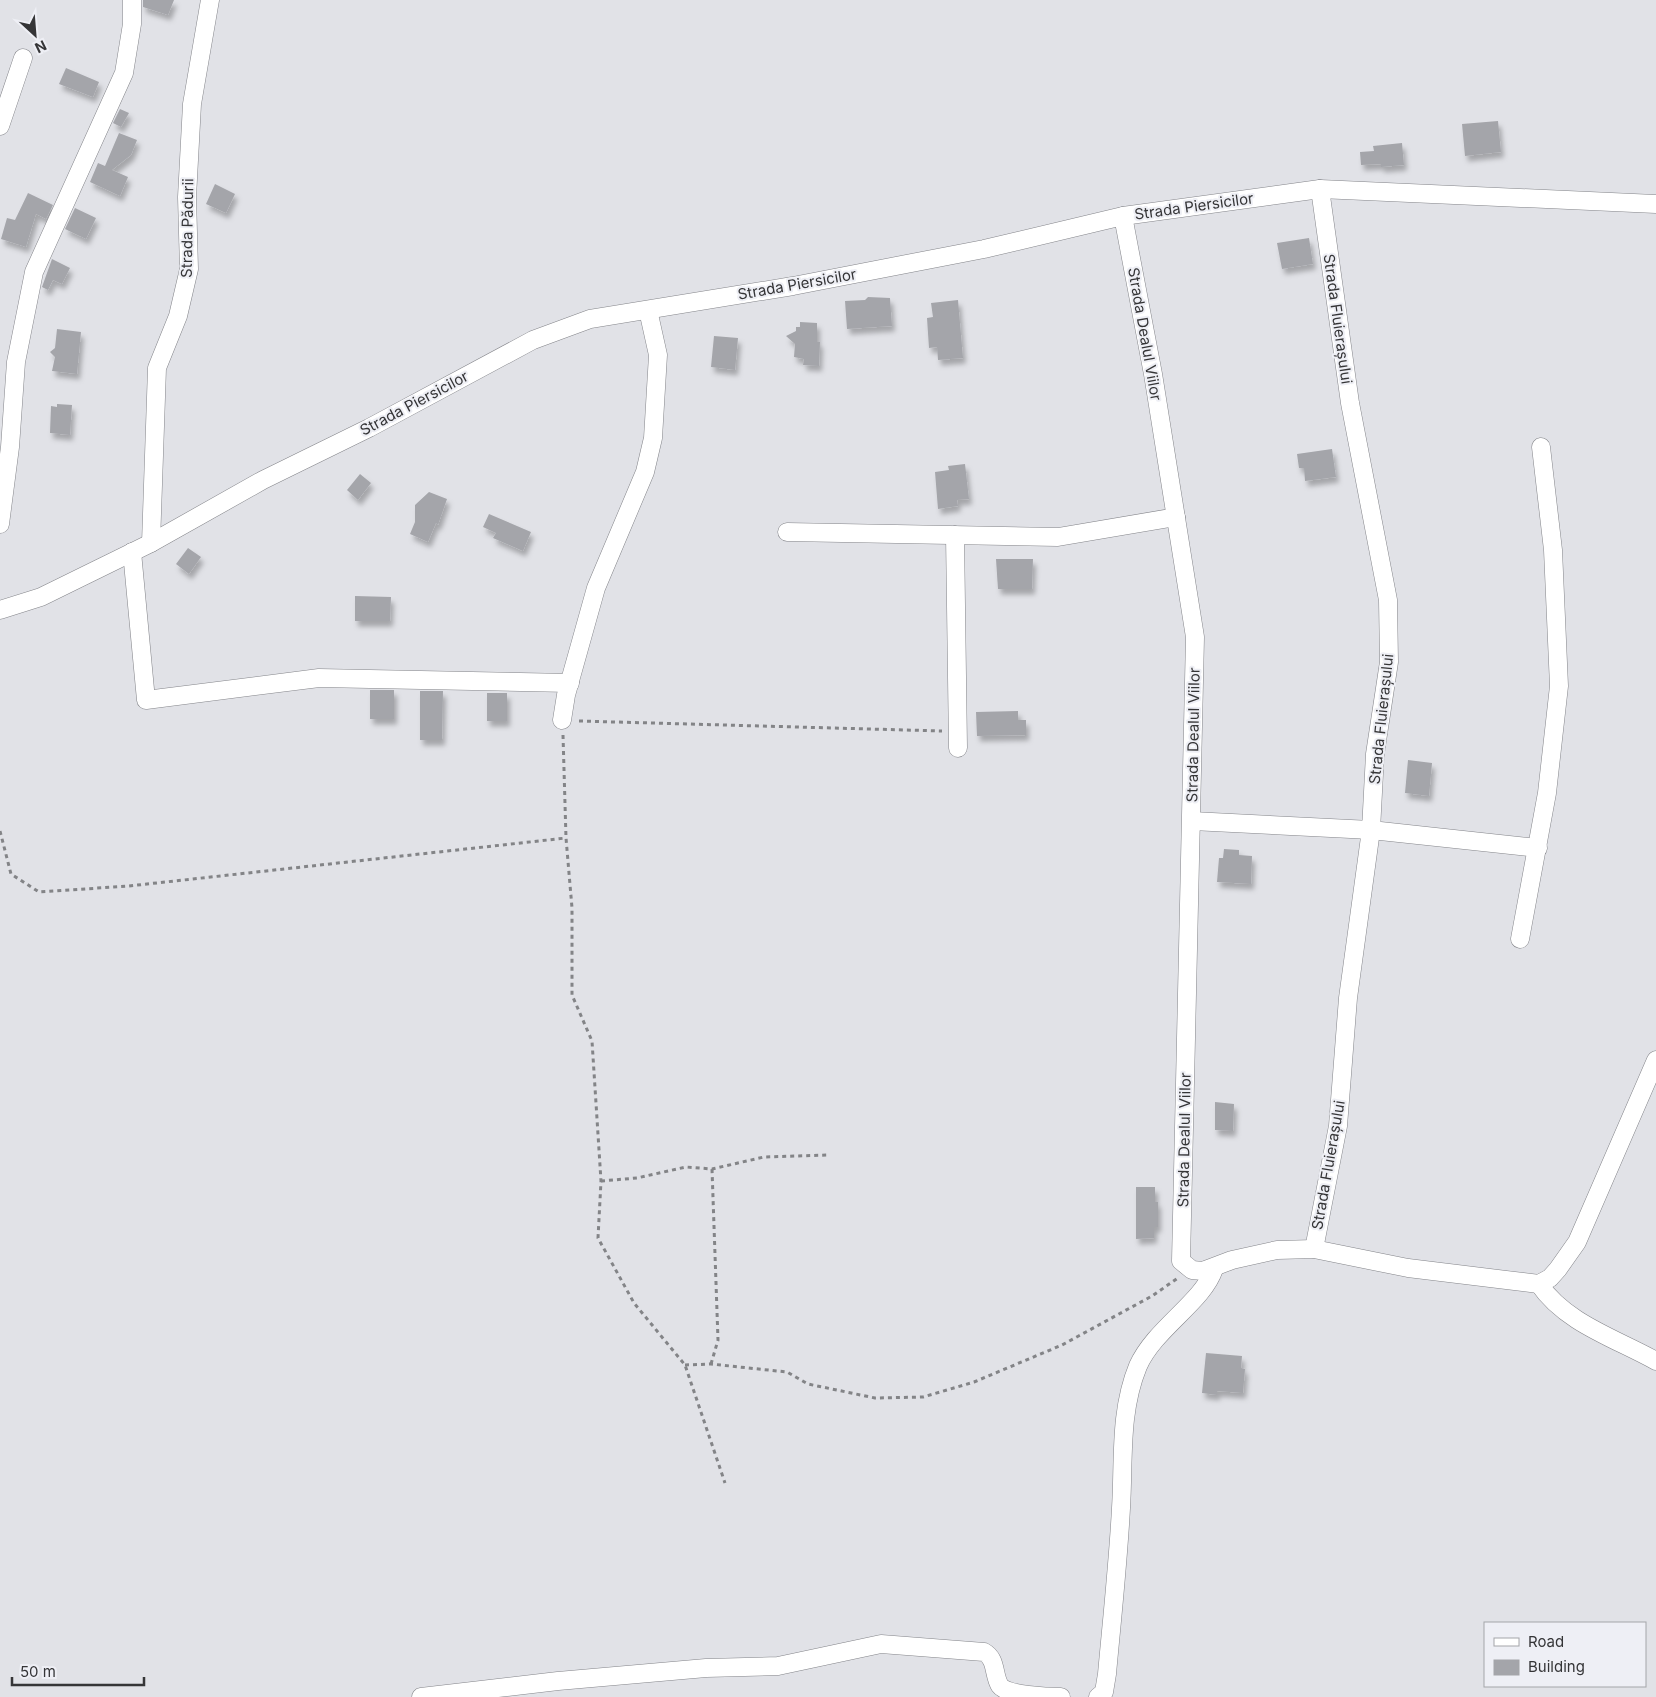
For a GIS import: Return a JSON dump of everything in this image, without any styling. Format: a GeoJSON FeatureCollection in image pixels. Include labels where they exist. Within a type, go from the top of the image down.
{"type":"FeatureCollection","features":[{"type":"Feature","properties":{"kind":"street"},"geometry":{"type":"LineString","coordinates":[[0,524],[10,447],[8,361],[34,272],[124,73],[132,24],[132,0]]}},
{"type":"Feature","properties":{"kind":"street","name":"Strada Pădurii"},"geometry":{"type":"LineString","coordinates":[[151,543],[157,368],[178,316],[189,269],[187,198],[192,104],[210,0]]}},
{"type":"Feature","properties":{"kind":"street"},"geometry":{"type":"LineString","coordinates":[[0,126],[23,58]]}},
{"type":"Feature","properties":{"kind":"street","name":"Strada Piersicilor"},"geometry":{"type":"LineString","coordinates":[[0,605],[41,597],[151,543],[263,480],[369,428],[533,340],[590,319],[794,286],[984,249],[1123,216],[1320,190],[1656,204]]}},
{"type":"Feature","properties":{"kind":"street","name":"Strada Fluierașului"},"geometry":{"type":"LineString","coordinates":[[1314,1249],[1338,1126],[1348,998],[1371,830],[1375,754],[1389,662],[1388,600],[1350,403],[1320,190]]}},
{"type":"Feature","properties":{"kind":"street","name":"Strada Dealul Viilor"},"geometry":{"type":"LineString","coordinates":[[1123,216],[1153,374],[1195,637],[1181,1261]]}},
{"type":"Feature","properties":{"kind":"street"},"geometry":{"type":"LineString","coordinates":[[562,720],[596,588],[645,472],[653,438],[658,355],[648,310]]}},
{"type":"Feature","properties":{"kind":"street"},"geometry":{"type":"LineString","coordinates":[[1520,939],[1547,793],[1559,686],[1553,550],[1541,447]]}},
{"type":"Feature","properties":{"kind":"street"},"geometry":{"type":"LineString","coordinates":[[787,532],[1058,537],[1176,517]]}},
{"type":"Feature","properties":{"kind":"street"},"geometry":{"type":"LineString","coordinates":[[955,535],[958,740]]}},
{"type":"Feature","properties":{"kind":"street"},"geometry":{"type":"LineString","coordinates":[[132,552],[146,700],[319,678],[570,683]]}},
{"type":"Feature","properties":{"kind":"street"},"geometry":{"type":"LineString","coordinates":[[1192,821],[1371,830],[1538,848]]}},
{"type":"Feature","properties":{"kind":"street"},"geometry":{"type":"LineString","coordinates":[[1181,1261],[1187,1268],[1197,1272],[1214,1268],[1232,1260],[1277,1250],[1314,1249],[1408,1268],[1539,1284],[1550,1278],[1577,1242],[1656,1060]]}},
{"type":"Feature","properties":{"kind":"street"},"geometry":{"type":"LineString","coordinates":[[1102,1695],[1107,1674],[1120,1530],[1122,1446],[1128,1396],[1139,1365],[1149,1346],[1208,1282],[1214,1268]]}},
{"type":"Feature","properties":{"kind":"street"},"geometry":{"type":"LineString","coordinates":[[1539,1284],[1562,1309],[1604,1335],[1656,1361]]}},
{"type":"Feature","properties":{"kind":"street"},"geometry":{"type":"LineString","coordinates":[[422,1697],[558,1681],[706,1668],[778,1666],[880,1644],[984,1652],[991,1658],[1003,1689],[1061,1697]]}},
{"type":"Feature","properties":{"kind":"path"},"geometry":{"type":"LineString","coordinates":[[726,1483],[685,1365],[634,1303],[598,1238],[601,1181],[592,1041],[572,995],[572,908],[566,838],[562,720],[958,740]]}},
{"type":"Feature","properties":{"kind":"path"},"geometry":{"type":"LineString","coordinates":[[0,831],[11,874],[38,892],[129,886],[566,838]]}},
{"type":"Feature","properties":{"kind":"path"},"geometry":{"type":"LineString","coordinates":[[601,1181],[637,1178],[686,1167],[712,1170],[764,1157],[830,1154]]}},
{"type":"Feature","properties":{"kind":"path"},"geometry":{"type":"LineString","coordinates":[[711,1364],[718,1340],[712,1170]]}},
{"type":"Feature","properties":{"kind":"path"},"geometry":{"type":"LineString","coordinates":[[685,1365],[711,1364],[787,1372],[808,1384],[876,1398],[923,1397],[974,1382],[1062,1345],[1152,1296],[1179,1277],[1181,1261]]}},
{"type":"Feature","properties":{"kind":"building"},"geometry":{"type":"Polygon","coordinates":[[[143,0],[174,0],[168,15],[143,7],[143,0]]]}},
{"type":"Feature","properties":{"kind":"building"},"geometry":{"type":"Polygon","coordinates":[[[66,68],[99,82],[93,97],[59,84],[66,68]]]}},
{"type":"Feature","properties":{"kind":"building"},"geometry":{"type":"Polygon","coordinates":[[[120,109],[129,113],[121,127],[113,123],[120,109]]]}},
{"type":"Feature","properties":{"kind":"building"},"geometry":{"type":"Polygon","coordinates":[[[1498,121],[1501,152],[1465,156],[1462,124],[1498,121]]]}},
{"type":"Feature","properties":{"kind":"building"},"geometry":{"type":"Polygon","coordinates":[[[119,133],[137,140],[131,155],[112,170],[128,177],[120,196],[90,182],[98,163],[105,166],[119,133]]]}},
{"type":"Feature","properties":{"kind":"building"},"geometry":{"type":"Polygon","coordinates":[[[1402,143],[1404,165],[1381,167],[1381,164],[1361,165],[1360,152],[1374,151],[1373,146],[1402,143]]]}},
{"type":"Feature","properties":{"kind":"building"},"geometry":{"type":"Polygon","coordinates":[[[215,184],[235,194],[226,213],[206,204],[215,184]]]}},
{"type":"Feature","properties":{"kind":"building"},"geometry":{"type":"Polygon","coordinates":[[[28,193],[53,205],[46,219],[36,214],[26,247],[1,239],[7,218],[15,220],[28,193]]]}},
{"type":"Feature","properties":{"kind":"building"},"geometry":{"type":"Polygon","coordinates":[[[75,208],[96,218],[86,239],[65,229],[75,208]]]}},
{"type":"Feature","properties":{"kind":"building"},"geometry":{"type":"Polygon","coordinates":[[[1309,238],[1313,264],[1282,269],[1277,243],[1309,238]]]}},
{"type":"Feature","properties":{"kind":"building"},"geometry":{"type":"Polygon","coordinates":[[[52,259],[70,268],[62,284],[53,280],[48,290],[42,287],[52,259]]]}},
{"type":"Feature","properties":{"kind":"building"},"geometry":{"type":"Polygon","coordinates":[[[868,297],[890,298],[892,326],[847,329],[845,301],[865,300],[868,297]]]}},
{"type":"Feature","properties":{"kind":"building"},"geometry":{"type":"Polygon","coordinates":[[[958,300],[963,358],[938,360],[937,347],[929,348],[927,318],[933,317],[931,303],[958,300]]]}},
{"type":"Feature","properties":{"kind":"building"},"geometry":{"type":"Polygon","coordinates":[[[800,322],[817,323],[817,342],[820,342],[819,366],[803,365],[804,359],[794,357],[795,344],[786,336],[796,331],[796,327],[800,327],[800,322]]]}},
{"type":"Feature","properties":{"kind":"building"},"geometry":{"type":"Polygon","coordinates":[[[57,329],[81,332],[77,374],[52,371],[55,357],[50,352],[55,348],[57,329]]]}},
{"type":"Feature","properties":{"kind":"building"},"geometry":{"type":"Polygon","coordinates":[[[714,336],[738,338],[735,370],[711,367],[714,336]]]}},
{"type":"Feature","properties":{"kind":"building"},"geometry":{"type":"Polygon","coordinates":[[[57,404],[72,405],[70,435],[50,433],[51,406],[57,407],[57,404]]]}},
{"type":"Feature","properties":{"kind":"building"},"geometry":{"type":"Polygon","coordinates":[[[1332,449],[1336,477],[1305,481],[1304,468],[1299,468],[1297,454],[1332,449]]]}},
{"type":"Feature","properties":{"kind":"building"},"geometry":{"type":"Polygon","coordinates":[[[965,464],[969,499],[957,500],[958,506],[938,509],[935,472],[949,470],[948,466],[965,464]]]}},
{"type":"Feature","properties":{"kind":"building"},"geometry":{"type":"Polygon","coordinates":[[[360,474],[371,483],[358,500],[347,490],[360,474]]]}},
{"type":"Feature","properties":{"kind":"building"},"geometry":{"type":"Polygon","coordinates":[[[429,492],[447,499],[438,525],[436,523],[428,542],[410,534],[415,522],[415,505],[429,492]]]}},
{"type":"Feature","properties":{"kind":"building"},"geometry":{"type":"Polygon","coordinates":[[[489,514],[531,532],[523,551],[493,538],[496,533],[483,527],[489,514]]]}},
{"type":"Feature","properties":{"kind":"building"},"geometry":{"type":"Polygon","coordinates":[[[188,548],[201,557],[189,574],[176,564],[188,548]]]}},
{"type":"Feature","properties":{"kind":"building"},"geometry":{"type":"Polygon","coordinates":[[[996,559],[1033,559],[1032,589],[998,589],[996,559]]]}},
{"type":"Feature","properties":{"kind":"building"},"geometry":{"type":"Polygon","coordinates":[[[355,596],[391,597],[390,621],[355,621],[355,596]]]}},
{"type":"Feature","properties":{"kind":"building"},"geometry":{"type":"Polygon","coordinates":[[[370,690],[394,690],[394,719],[370,719],[370,690]]]}},
{"type":"Feature","properties":{"kind":"building"},"geometry":{"type":"Polygon","coordinates":[[[420,691],[443,691],[442,740],[420,740],[420,691]]]}},
{"type":"Feature","properties":{"kind":"building"},"geometry":{"type":"Polygon","coordinates":[[[487,693],[507,693],[507,721],[487,721],[487,693]]]}},
{"type":"Feature","properties":{"kind":"building"},"geometry":{"type":"Polygon","coordinates":[[[1018,711],[1018,720],[1026,720],[1026,735],[977,736],[976,712],[1018,711]]]}},
{"type":"Feature","properties":{"kind":"building"},"geometry":{"type":"Polygon","coordinates":[[[1408,760],[1432,763],[1429,796],[1405,793],[1408,760]]]}},
{"type":"Feature","properties":{"kind":"building"},"geometry":{"type":"Polygon","coordinates":[[[1224,849],[1239,850],[1239,855],[1252,856],[1251,884],[1217,882],[1219,858],[1223,858],[1224,849]]]}},
{"type":"Feature","properties":{"kind":"building"},"geometry":{"type":"Polygon","coordinates":[[[1215,1102],[1234,1104],[1233,1131],[1215,1130],[1215,1102]]]}},
{"type":"Feature","properties":{"kind":"building"},"geometry":{"type":"Polygon","coordinates":[[[1136,1187],[1155,1187],[1155,1202],[1158,1202],[1158,1227],[1154,1227],[1154,1238],[1136,1239],[1136,1187]]]}},
{"type":"Feature","properties":{"kind":"building"},"geometry":{"type":"Polygon","coordinates":[[[1206,1353],[1242,1356],[1241,1368],[1245,1369],[1243,1393],[1217,1391],[1217,1395],[1202,1393],[1206,1353]]]}}]}
